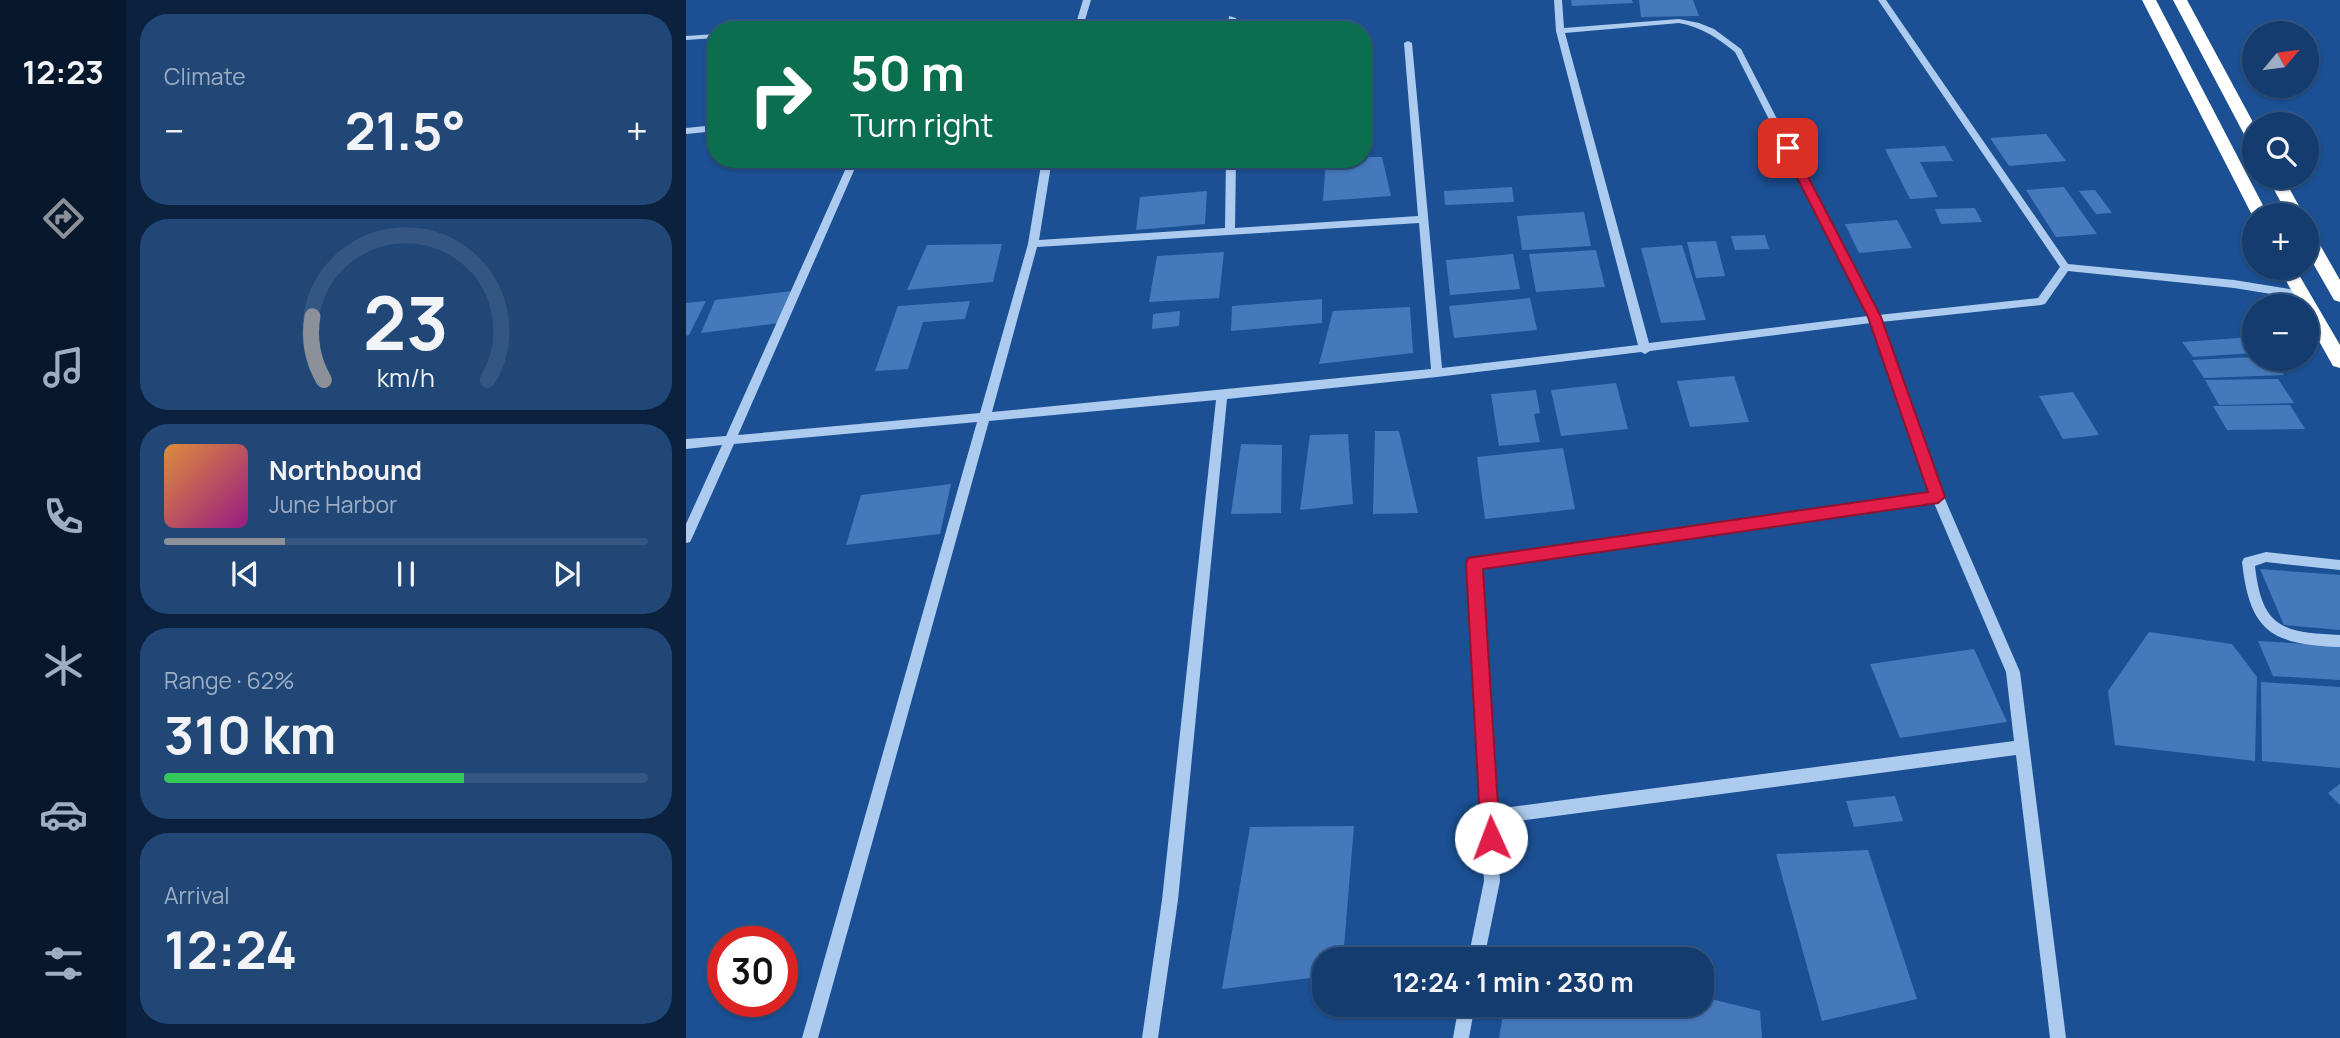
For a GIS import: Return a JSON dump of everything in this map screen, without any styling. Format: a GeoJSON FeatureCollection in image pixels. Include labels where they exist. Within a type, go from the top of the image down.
{"type":"FeatureCollection","features":[{"type":"Feature","properties":{"kind":"highway"},"geometry":{"type":"LineString","coordinates":[[2150,0],[2254,203]]}},
{"type":"Feature","properties":{"kind":"highway"},"geometry":{"type":"LineString","coordinates":[[2180,0],[2242,116]]}},
{"type":"Feature","properties":{"kind":"highway"},"geometry":{"type":"LineString","coordinates":[[2319,258],[2340,296]]}},
{"type":"Feature","properties":{"kind":"highway"},"geometry":{"type":"LineString","coordinates":[[2319,325],[2340,361]]}},
{"type":"Feature","properties":{"kind":"street"},"geometry":{"type":"LineString","coordinates":[[1081,21],[1087,0]]}},
{"type":"Feature","properties":{"kind":"street"},"geometry":{"type":"LineString","coordinates":[[1558,0],[1560,30],[1645,350]]}},
{"type":"Feature","properties":{"kind":"street"},"geometry":{"type":"LineString","coordinates":[[1882,0],[2065,267]]}},
{"type":"Feature","properties":{"kind":"street"},"geometry":{"type":"LineString","coordinates":[[1560,30],[1679,21],[1699,23],[1738,51],[1874,317],[1938,497],[2013,672],[2058,1038]]}},
{"type":"Feature","properties":{"kind":"street"},"geometry":{"type":"LineString","coordinates":[[686,38],[707,37]]}},
{"type":"Feature","properties":{"kind":"street"},"geometry":{"type":"LineString","coordinates":[[1408,43],[1437,373]]}},
{"type":"Feature","properties":{"kind":"street"},"geometry":{"type":"LineString","coordinates":[[686,131],[707,129]]}},
{"type":"Feature","properties":{"kind":"street"},"geometry":{"type":"LineString","coordinates":[[686,538],[851,168]]}},
{"type":"Feature","properties":{"kind":"street"},"geometry":{"type":"LineString","coordinates":[[810,1038],[1033,244],[1046,168]]}},
{"type":"Feature","properties":{"kind":"street"},"geometry":{"type":"LineString","coordinates":[[1230,231],[1231,168]]}},
{"type":"Feature","properties":{"kind":"street"},"geometry":{"type":"LineString","coordinates":[[1033,244],[1424,219]]}},
{"type":"Feature","properties":{"kind":"street"},"geometry":{"type":"LineString","coordinates":[[2065,267],[2158,275],[2295,294]]}},
{"type":"Feature","properties":{"kind":"street"},"geometry":{"type":"LineString","coordinates":[[686,444],[1437,373],[1645,350],[1874,317],[2041,301],[2065,267]]}},
{"type":"Feature","properties":{"kind":"street"},"geometry":{"type":"LineString","coordinates":[[1150,1038],[1170,900],[1222,393]]}},
{"type":"Feature","properties":{"kind":"street"},"geometry":{"type":"LineString","coordinates":[[1478,947],[1492,881],[1474,564],[1938,497]]}},
{"type":"Feature","properties":{"kind":"street"},"geometry":{"type":"LineString","coordinates":[[2340,565],[2266,557],[2248,562],[2250,587],[2269,622],[2281,633],[2297,638],[2340,641]]}},
{"type":"Feature","properties":{"kind":"street"},"geometry":{"type":"LineString","coordinates":[[1490,817],[2022,747]]}},
{"type":"Feature","properties":{"kind":"street"},"geometry":{"type":"LineString","coordinates":[[1461,1038],[1465,1017]]}},
{"type":"Feature","properties":{"kind":"building"},"geometry":{"type":"Polygon","coordinates":[[[1571,0],[1632,0],[1633,3],[1572,6],[1571,0]]]}},
{"type":"Feature","properties":{"kind":"building"},"geometry":{"type":"Polygon","coordinates":[[[1639,0],[1693,0],[1699,16],[1641,17],[1639,0]]]}},
{"type":"Feature","properties":{"kind":"building"},"geometry":{"type":"Polygon","coordinates":[[[2046,134],[2066,161],[2009,166],[1990,138],[2046,134]]]}},
{"type":"Feature","properties":{"kind":"building"},"geometry":{"type":"Polygon","coordinates":[[[1945,146],[1953,161],[1920,162],[1938,197],[1910,199],[1885,149],[1945,146]]]}},
{"type":"Feature","properties":{"kind":"building"},"geometry":{"type":"Polygon","coordinates":[[[1372,157],[1382,157],[1391,196],[1323,201],[1325,168],[1372,168],[1372,157]]]}},
{"type":"Feature","properties":{"kind":"building"},"geometry":{"type":"Polygon","coordinates":[[[1512,187],[1514,202],[1445,205],[1444,191],[1512,187]]]}},
{"type":"Feature","properties":{"kind":"building"},"geometry":{"type":"Polygon","coordinates":[[[2064,187],[2097,234],[2056,237],[2026,190],[2064,187]]]}},
{"type":"Feature","properties":{"kind":"building"},"geometry":{"type":"Polygon","coordinates":[[[2095,190],[2112,213],[2096,214],[2079,191],[2095,190]]]}},
{"type":"Feature","properties":{"kind":"building"},"geometry":{"type":"Polygon","coordinates":[[[1207,191],[1205,224],[1136,230],[1140,197],[1207,191]]]}},
{"type":"Feature","properties":{"kind":"building"},"geometry":{"type":"Polygon","coordinates":[[[1975,208],[1982,222],[1941,224],[1935,209],[1975,208]]]}},
{"type":"Feature","properties":{"kind":"building"},"geometry":{"type":"Polygon","coordinates":[[[1584,212],[1591,246],[1522,250],[1517,216],[1584,212]]]}},
{"type":"Feature","properties":{"kind":"building"},"geometry":{"type":"Polygon","coordinates":[[[1897,220],[1912,248],[1859,253],[1845,224],[1897,220]]]}},
{"type":"Feature","properties":{"kind":"building"},"geometry":{"type":"Polygon","coordinates":[[[1765,235],[1769,249],[1735,250],[1731,236],[1765,235]]]}},
{"type":"Feature","properties":{"kind":"building"},"geometry":{"type":"Polygon","coordinates":[[[1716,241],[1725,276],[1696,278],[1687,242],[1716,241]]]}},
{"type":"Feature","properties":{"kind":"building"},"geometry":{"type":"Polygon","coordinates":[[[1002,244],[993,282],[907,290],[927,245],[1002,244]]]}},
{"type":"Feature","properties":{"kind":"building"},"geometry":{"type":"Polygon","coordinates":[[[1682,245],[1706,320],[1661,323],[1641,248],[1682,245]]]}},
{"type":"Feature","properties":{"kind":"building"},"geometry":{"type":"Polygon","coordinates":[[[1596,250],[1605,287],[1536,292],[1529,254],[1596,250]]]}},
{"type":"Feature","properties":{"kind":"building"},"geometry":{"type":"Polygon","coordinates":[[[1224,252],[1219,298],[1149,302],[1157,256],[1224,252]]]}},
{"type":"Feature","properties":{"kind":"building"},"geometry":{"type":"Polygon","coordinates":[[[1513,254],[1520,289],[1450,295],[1446,260],[1513,254]]]}},
{"type":"Feature","properties":{"kind":"building"},"geometry":{"type":"Polygon","coordinates":[[[792,291],[780,323],[701,333],[715,300],[792,291]]]}},
{"type":"Feature","properties":{"kind":"building"},"geometry":{"type":"Polygon","coordinates":[[[1530,298],[1537,330],[1454,338],[1449,306],[1530,298]]]}},
{"type":"Feature","properties":{"kind":"building"},"geometry":{"type":"Polygon","coordinates":[[[1322,299],[1322,323],[1231,331],[1232,306],[1322,299]]]}},
{"type":"Feature","properties":{"kind":"building"},"geometry":{"type":"Polygon","coordinates":[[[706,301],[689,335],[686,336],[686,303],[706,301]]]}},
{"type":"Feature","properties":{"kind":"building"},"geometry":{"type":"Polygon","coordinates":[[[970,301],[965,319],[923,322],[908,369],[875,371],[898,306],[970,301]]]}},
{"type":"Feature","properties":{"kind":"building"},"geometry":{"type":"Polygon","coordinates":[[[1410,307],[1413,353],[1319,364],[1333,311],[1410,307]]]}},
{"type":"Feature","properties":{"kind":"building"},"geometry":{"type":"Polygon","coordinates":[[[1180,311],[1179,326],[1152,329],[1153,314],[1180,311]]]}},
{"type":"Feature","properties":{"kind":"building"},"geometry":{"type":"Polygon","coordinates":[[[2242,338],[2242,354],[2193,357],[2182,342],[2242,338]]]}},
{"type":"Feature","properties":{"kind":"building"},"geometry":{"type":"Polygon","coordinates":[[[2242,358],[2242,371],[2281,371],[2284,375],[2204,378],[2192,360],[2242,358]]]}},
{"type":"Feature","properties":{"kind":"building"},"geometry":{"type":"Polygon","coordinates":[[[1734,376],[1749,422],[1690,427],[1677,381],[1734,376]]]}},
{"type":"Feature","properties":{"kind":"building"},"geometry":{"type":"Polygon","coordinates":[[[2278,379],[2294,403],[2219,405],[2205,380],[2278,379]]]}},
{"type":"Feature","properties":{"kind":"building"},"geometry":{"type":"Polygon","coordinates":[[[1616,383],[1628,429],[1561,436],[1551,390],[1616,383]]]}},
{"type":"Feature","properties":{"kind":"building"},"geometry":{"type":"Polygon","coordinates":[[[1536,390],[1540,413],[1534,414],[1540,442],[1499,446],[1491,394],[1536,390]]]}},
{"type":"Feature","properties":{"kind":"building"},"geometry":{"type":"Polygon","coordinates":[[[2073,392],[2099,435],[2063,439],[2039,396],[2073,392]]]}},
{"type":"Feature","properties":{"kind":"building"},"geometry":{"type":"Polygon","coordinates":[[[2290,405],[2305,429],[2227,430],[2213,406],[2290,405]]]}},
{"type":"Feature","properties":{"kind":"building"},"geometry":{"type":"Polygon","coordinates":[[[1375,431],[1399,431],[1418,513],[1373,514],[1375,431]]]}},
{"type":"Feature","properties":{"kind":"building"},"geometry":{"type":"Polygon","coordinates":[[[1348,434],[1353,504],[1300,510],[1310,435],[1348,434]]]}},
{"type":"Feature","properties":{"kind":"building"},"geometry":{"type":"Polygon","coordinates":[[[1241,444],[1282,445],[1281,513],[1231,514],[1241,444]]]}},
{"type":"Feature","properties":{"kind":"building"},"geometry":{"type":"Polygon","coordinates":[[[1563,448],[1575,509],[1485,519],[1477,457],[1563,448]]]}},
{"type":"Feature","properties":{"kind":"building"},"geometry":{"type":"Polygon","coordinates":[[[951,484],[940,534],[846,545],[861,495],[951,484]]]}},
{"type":"Feature","properties":{"kind":"building"},"geometry":{"type":"Polygon","coordinates":[[[2260,569],[2340,575],[2340,630],[2284,625],[2260,569]]]}},
{"type":"Feature","properties":{"kind":"building"},"geometry":{"type":"Polygon","coordinates":[[[2149,632],[2232,644],[2257,677],[2255,761],[2115,745],[2108,691],[2149,632]]]}},
{"type":"Feature","properties":{"kind":"building"},"geometry":{"type":"Polygon","coordinates":[[[2258,641],[2340,646],[2340,680],[2273,676],[2258,641]]]}},
{"type":"Feature","properties":{"kind":"building"},"geometry":{"type":"Polygon","coordinates":[[[1974,649],[2007,722],[1900,738],[1870,664],[1974,649]]]}},
{"type":"Feature","properties":{"kind":"building"},"geometry":{"type":"Polygon","coordinates":[[[2261,682],[2340,687],[2340,768],[2262,761],[2261,682]]]}},
{"type":"Feature","properties":{"kind":"building"},"geometry":{"type":"Polygon","coordinates":[[[2340,784],[2340,805],[2328,793],[2340,784]]]}},
{"type":"Feature","properties":{"kind":"building"},"geometry":{"type":"Polygon","coordinates":[[[1895,796],[1903,821],[1854,827],[1846,801],[1895,796]]]}},
{"type":"Feature","properties":{"kind":"building"},"geometry":{"type":"Polygon","coordinates":[[[1354,826],[1344,947],[1312,947],[1312,978],[1222,989],[1250,827],[1354,826]]]}},
{"type":"Feature","properties":{"kind":"building"},"geometry":{"type":"Polygon","coordinates":[[[1868,850],[1917,999],[1822,1021],[1776,854],[1868,850]]]}},
{"type":"Feature","properties":{"kind":"building"},"geometry":{"type":"Polygon","coordinates":[[[1714,1000],[1760,1011],[1762,1038],[1499,1038],[1503,1017],[1714,1017],[1714,1000]]]}},
{"type":"Feature","properties":{"kind":"route"},"geometry":{"type":"LineString","coordinates":[[1491,838],[1474,564],[1938,497],[1874,317],[1788,148]]}}]}
